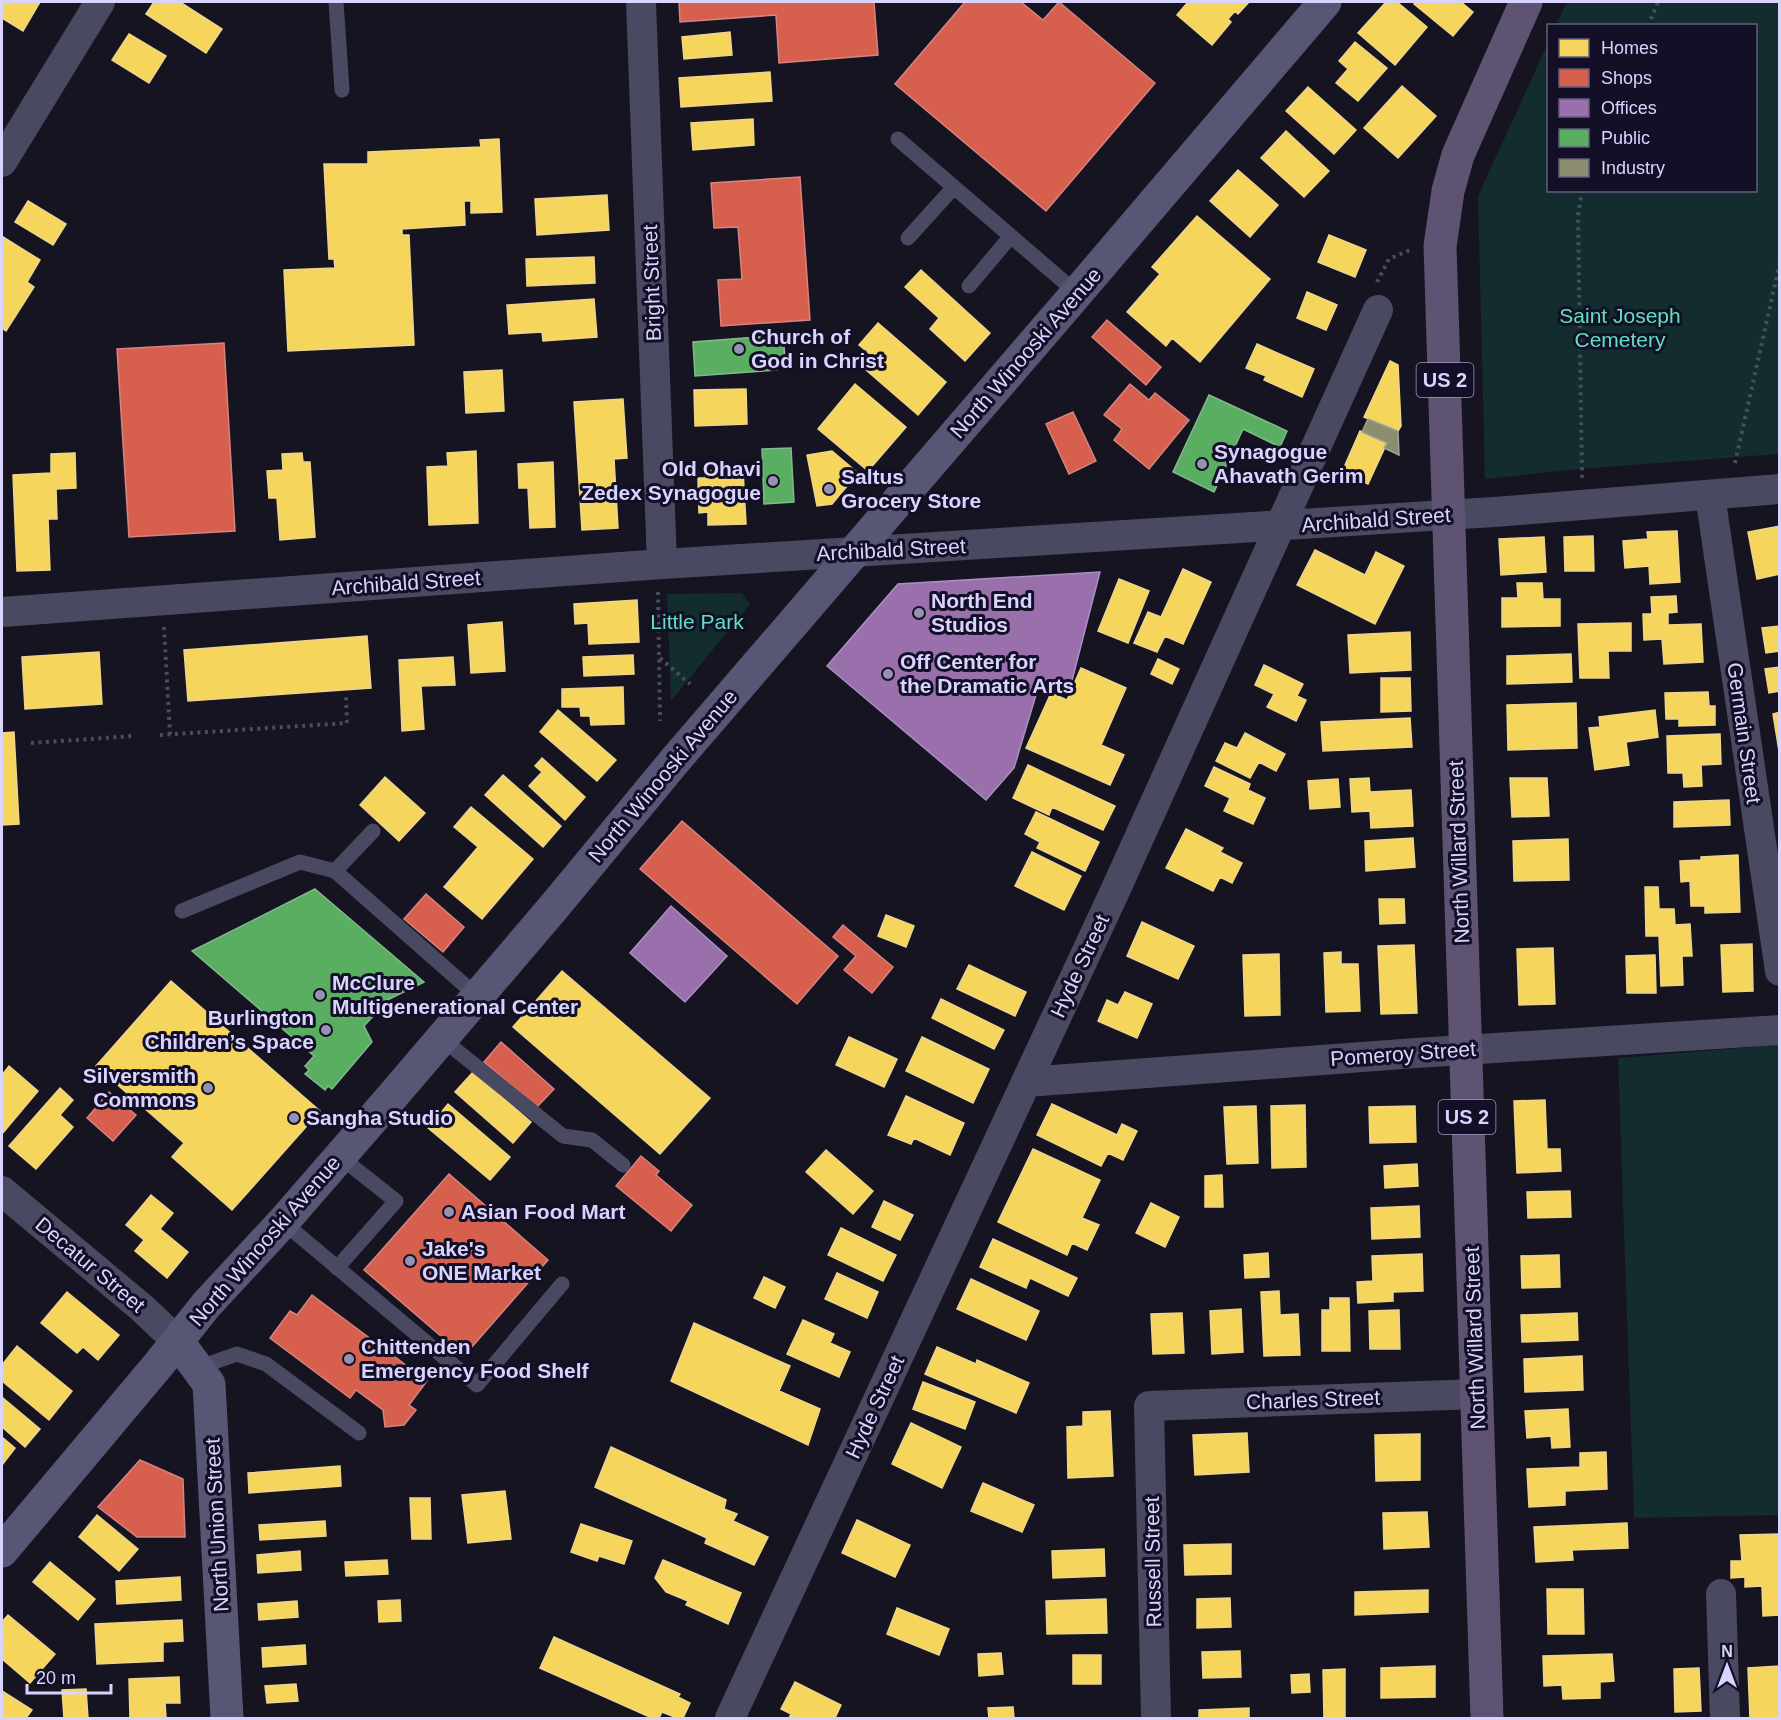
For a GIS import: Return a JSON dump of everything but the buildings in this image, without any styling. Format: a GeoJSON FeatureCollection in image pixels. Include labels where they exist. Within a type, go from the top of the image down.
{"type":"FeatureCollection","features":[{"type":"Feature","properties":{"kind":"main road","name":"North Winooski Avenue"},"geometry":{"type":"LineString","coordinates":[[2,1551],[207,1305],[283,1222],[441,1038],[677,758],[1325,2]]}},
{"type":"Feature","properties":{"kind":"main road","name":"North Willard Street"},"geometry":{"type":"LineString","coordinates":[[1487,1719],[1440,246],[1448,191],[1458,155],[1526,2]]}},
{"type":"Feature","properties":{"kind":"main road","name":"North Union Street"},"geometry":{"type":"LineString","coordinates":[[178,1341],[209,1384],[227,1719]]}},
{"type":"Feature","properties":{"kind":"street"},"geometry":{"type":"LineString","coordinates":[[2,162],[100,2]]}},
{"type":"Feature","properties":{"kind":"street","name":"Bright Street"},"geometry":{"type":"LineString","coordinates":[[641,2],[660,578]]}},
{"type":"Feature","properties":{"kind":"street","name":"Hyde Street"},"geometry":{"type":"LineString","coordinates":[[730,1719],[1026,1082],[1378,310]]}},
{"type":"Feature","properties":{"kind":"street","name":"Archibald Street"},"geometry":{"type":"LineString","coordinates":[[2,612],[660,578],[853,553],[1449,515],[1779,489]]}},
{"type":"Feature","properties":{"kind":"street","name":"Germain Street"},"geometry":{"type":"LineString","coordinates":[[1723,494],[1779,971]]}},
{"type":"Feature","properties":{"kind":"street","name":"Pomeroy Street"},"geometry":{"type":"LineString","coordinates":[[1026,1082],[1779,1030]]}},
{"type":"Feature","properties":{"kind":"street","name":"Decatur Street"},"geometry":{"type":"LineString","coordinates":[[2,1191],[178,1341]]}},
{"type":"Feature","properties":{"kind":"street","name":"Charles Street"},"geometry":{"type":"LineString","coordinates":[[1149,1406],[1477,1394]]}},
{"type":"Feature","properties":{"kind":"street","name":"Russell Street"},"geometry":{"type":"LineString","coordinates":[[1149,1406],[1156,1719]]}},
{"type":"Feature","properties":{"kind":"street"},"geometry":{"type":"LineString","coordinates":[[1721,1594],[1725,1719]]}},
{"type":"Feature","properties":{"kind":"lane"},"geometry":{"type":"LineString","coordinates":[[336,2],[342,90]]}},
{"type":"Feature","properties":{"kind":"lane"},"geometry":{"type":"LineString","coordinates":[[898,139],[1077,294]]}},
{"type":"Feature","properties":{"kind":"lane"},"geometry":{"type":"LineString","coordinates":[[908,238],[954,187]]}},
{"type":"Feature","properties":{"kind":"lane"},"geometry":{"type":"LineString","coordinates":[[969,286],[1011,237]]}},
{"type":"Feature","properties":{"kind":"lane"},"geometry":{"type":"LineString","coordinates":[[335,872],[373,831]]}},
{"type":"Feature","properties":{"kind":"lane"},"geometry":{"type":"LineString","coordinates":[[182,911],[300,862],[335,872],[477,996]]}},
{"type":"Feature","properties":{"kind":"lane"},"geometry":{"type":"LineString","coordinates":[[441,1038],[563,1136],[592,1140],[623,1165]]}},
{"type":"Feature","properties":{"kind":"lane"},"geometry":{"type":"LineString","coordinates":[[337,1268],[396,1201],[339,1156]]}},
{"type":"Feature","properties":{"kind":"lane"},"geometry":{"type":"LineString","coordinates":[[283,1222],[477,1385],[562,1284]]}},
{"type":"Feature","properties":{"kind":"lane"},"geometry":{"type":"LineString","coordinates":[[197,1368],[237,1354],[266,1364],[359,1433]]}},
{"type":"Feature","properties":{"kind":"path"},"geometry":{"type":"LineString","coordinates":[[1649,24],[1658,2]]}},
{"type":"Feature","properties":{"kind":"path"},"geometry":{"type":"LineString","coordinates":[[1582,192],[1578,216],[1584,505]]}},
{"type":"Feature","properties":{"kind":"path"},"geometry":{"type":"LineString","coordinates":[[1378,310],[1377,280],[1389,259],[1411,250],[1440,246]]}},
{"type":"Feature","properties":{"kind":"path"},"geometry":{"type":"LineString","coordinates":[[1723,494],[1735,464],[1779,262]]}},
{"type":"Feature","properties":{"kind":"path"},"geometry":{"type":"LineString","coordinates":[[660,578],[660,721]]}},
{"type":"Feature","properties":{"kind":"path"},"geometry":{"type":"LineString","coordinates":[[163,622],[170,734]]}},
{"type":"Feature","properties":{"kind":"path"},"geometry":{"type":"LineString","coordinates":[[660,658],[690,684]]}},
{"type":"Feature","properties":{"kind":"path"},"geometry":{"type":"LineString","coordinates":[[160,735],[347,723],[346,696]]}},
{"type":"Feature","properties":{"kind":"path"},"geometry":{"type":"LineString","coordinates":[[31,743],[133,736]]}},
{"type":"Feature","properties":{"kind":"green space","name":"Saint Joseph Cemetery"},"geometry":{"type":"Polygon","coordinates":[[[1567,2],[1779,2],[1779,454],[1579,469],[1485,479],[1478,196],[1547,45],[1547,192],[1757,192],[1757,24],[1556,24],[1567,2]]]}},
{"type":"Feature","properties":{"kind":"green space","name":"Little Park"},"geometry":{"type":"Polygon","coordinates":[[[742,593],[750,604],[671,701],[667,594],[742,593]]]}},
{"type":"Feature","properties":{"kind":"green space"},"geometry":{"type":"Polygon","coordinates":[[[1779,1045],[1779,1515],[1634,1518],[1618,1058],[1779,1045]]]}},
{"type":"Feature","properties":{"kind":"place","name":"Church of God in Christ"},"geometry":{"type":"Point","coordinates":[739,349]}},
{"type":"Feature","properties":{"kind":"place","name":"Synagogue Ahavath Gerim"},"geometry":{"type":"Point","coordinates":[1202,464]}},
{"type":"Feature","properties":{"kind":"place","name":"Old Ohavi Zedex Synagogue"},"geometry":{"type":"Point","coordinates":[773,481]}},
{"type":"Feature","properties":{"kind":"place","name":"Saltus Grocery Store"},"geometry":{"type":"Point","coordinates":[829,489]}},
{"type":"Feature","properties":{"kind":"place","name":"North End Studios"},"geometry":{"type":"Point","coordinates":[919,613]}},
{"type":"Feature","properties":{"kind":"place","name":"Off Center for the Dramatic Arts"},"geometry":{"type":"Point","coordinates":[888,674]}},
{"type":"Feature","properties":{"kind":"place","name":"McClure Multigenerational Center"},"geometry":{"type":"Point","coordinates":[320,995]}},
{"type":"Feature","properties":{"kind":"place","name":"Burlington Children’s Space"},"geometry":{"type":"Point","coordinates":[326,1030]}},
{"type":"Feature","properties":{"kind":"place","name":"Silversmith Commons"},"geometry":{"type":"Point","coordinates":[208,1088]}},
{"type":"Feature","properties":{"kind":"place","name":"Sangha Studio"},"geometry":{"type":"Point","coordinates":[294,1118]}},
{"type":"Feature","properties":{"kind":"place","name":"Asian Food Mart"},"geometry":{"type":"Point","coordinates":[449,1212]}},
{"type":"Feature","properties":{"kind":"place","name":"Jake's ONE Market"},"geometry":{"type":"Point","coordinates":[410,1261]}},
{"type":"Feature","properties":{"kind":"place","name":"Chittenden Emergency Food Shelf"},"geometry":{"type":"Point","coordinates":[349,1359]}}]}
